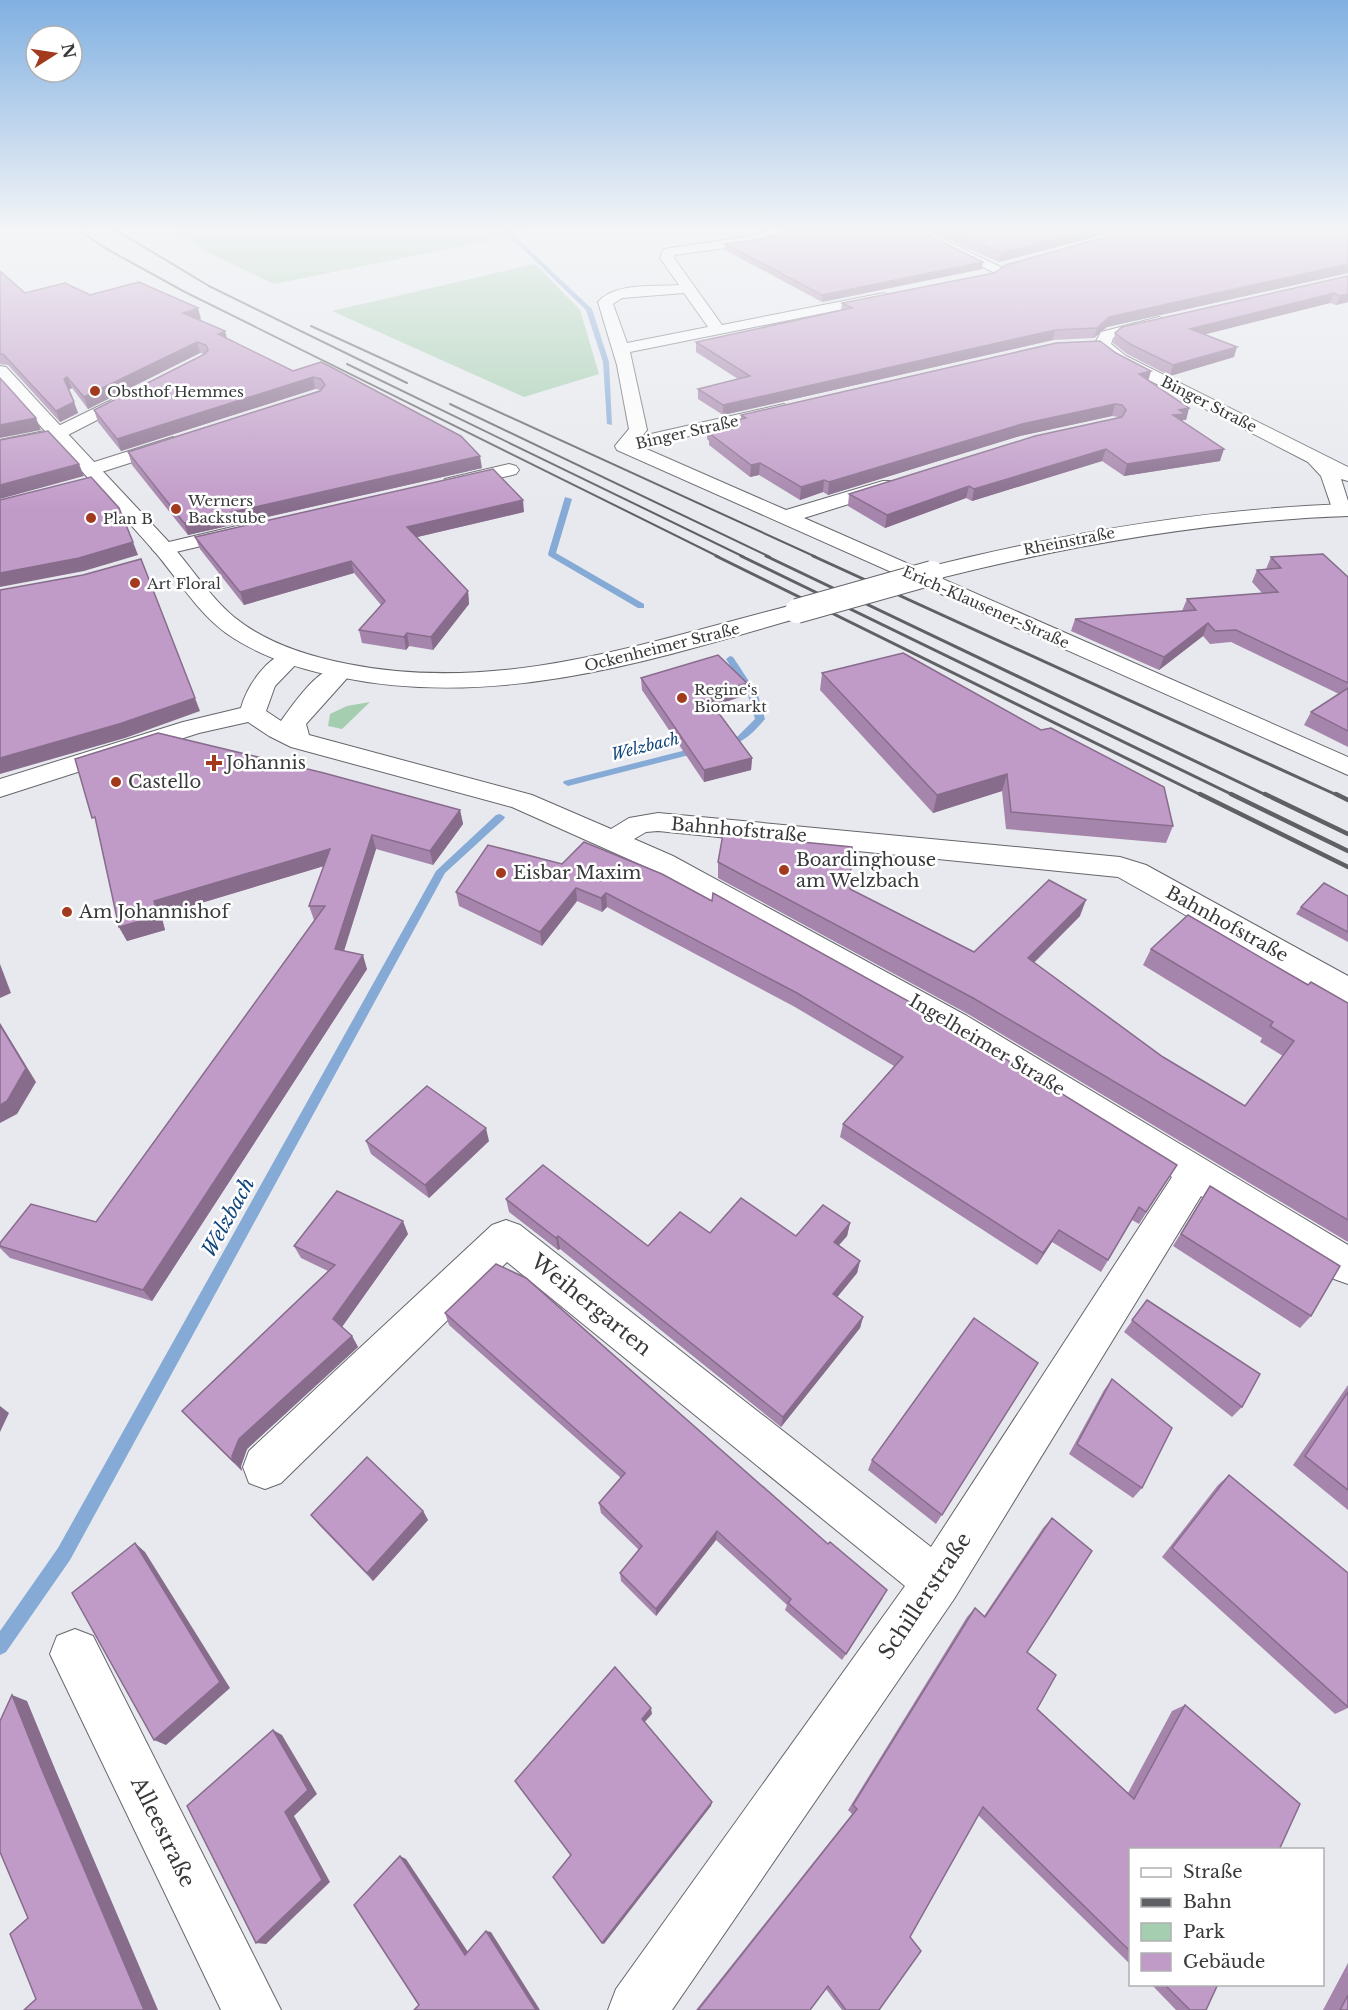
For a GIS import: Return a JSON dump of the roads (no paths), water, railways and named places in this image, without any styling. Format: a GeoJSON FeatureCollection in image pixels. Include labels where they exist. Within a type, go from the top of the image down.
{"type":"FeatureCollection","features":[{"type":"Feature","properties":{"kind":"street"},"geometry":{"type":"LineString","coordinates":[[612,321],[623,349],[638,430],[624,446]]}},
{"type":"Feature","properties":{"kind":"street"},"geometry":{"type":"LineString","coordinates":[[712,321],[718,330]]}},
{"type":"Feature","properties":{"kind":"street"},"geometry":{"type":"LineString","coordinates":[[623,349],[765,321]]}},
{"type":"Feature","properties":{"kind":"street"},"geometry":{"type":"LineString","coordinates":[[1083,345],[1102,345],[1104,338],[1113,332],[1161,321]]}},
{"type":"Feature","properties":{"kind":"street","name":"Binger Straße"},"geometry":{"type":"LineString","coordinates":[[1102,345],[1120,359],[1348,476]]}},
{"type":"Feature","properties":{"kind":"street","name":"Ockenheimer Straße"},"geometry":{"type":"LineString","coordinates":[[0,371],[166,552],[202,598],[226,621],[270,649],[291,657],[340,671],[398,679],[453,681],[562,672],[632,658],[797,611]]}},
{"type":"Feature","properties":{"kind":"street"},"geometry":{"type":"LineString","coordinates":[[0,446],[56,434],[147,388]]}},
{"type":"Feature","properties":{"kind":"street","name":"Binger Straße"},"geometry":{"type":"LineString","coordinates":[[624,446],[806,404]]}},
{"type":"Feature","properties":{"kind":"street"},"geometry":{"type":"LineString","coordinates":[[77,487],[96,475],[193,436]]}},
{"type":"Feature","properties":{"kind":"street","name":"Erich-Klausener-Straße"},"geometry":{"type":"LineString","coordinates":[[624,446],[1348,767]]}},
{"type":"Feature","properties":{"kind":"street","name":"Binger Straße"},"geometry":{"type":"LineString","coordinates":[[1317,461],[1330,475],[1345,510]]}},
{"type":"Feature","properties":{"kind":"street"},"geometry":{"type":"LineString","coordinates":[[428,488],[509,470]]}},
{"type":"Feature","properties":{"kind":"street"},"geometry":{"type":"LineString","coordinates":[[786,517],[912,478]]}},
{"type":"Feature","properties":{"kind":"street","name":"Rheinstraße"},"geometry":{"type":"LineString","coordinates":[[797,611],[932,573],[1042,546],[1171,522],[1252,514],[1345,510]]}},
{"type":"Feature","properties":{"kind":"street"},"geometry":{"type":"LineString","coordinates":[[143,562],[166,552],[258,527]]}},
{"type":"Feature","properties":{"kind":"street"},"geometry":{"type":"LineString","coordinates":[[253,713],[256,695],[269,676],[291,657]]}},
{"type":"Feature","properties":{"kind":"street"},"geometry":{"type":"LineString","coordinates":[[300,741],[294,733],[293,723],[322,688],[340,671]]}},
{"type":"Feature","properties":{"kind":"street"},"geometry":{"type":"LineString","coordinates":[[0,788],[192,727],[253,713],[278,731],[300,741],[522,801],[616,841]]}},
{"type":"Feature","properties":{"kind":"street","name":"Bahnhofstraße"},"geometry":{"type":"LineString","coordinates":[[616,841],[627,828],[636,824],[658,822],[1120,867],[1136,872],[1348,991]]}},
{"type":"Feature","properties":{"kind":"street","name":"Ingelheimer Straße"},"geometry":{"type":"LineString","coordinates":[[616,841],[663,863],[955,1025],[1348,1266]]}},
{"type":"Feature","properties":{"kind":"street","name":"Schillerstraße"},"geometry":{"type":"LineString","coordinates":[[637,2010],[937,1582],[1196,1172]]}},
{"type":"Feature","properties":{"kind":"street","name":"Weihergarten"},"geometry":{"type":"LineString","coordinates":[[265,1467],[506,1237],[937,1582]]}},
{"type":"Feature","properties":{"kind":"street","name":"Alleestraße"},"geometry":{"type":"LineString","coordinates":[[75,1654],[252,2010]]}},
{"type":"Feature","properties":{"kind":"waterway","name":"Welzbach"},"geometry":{"type":"LineString","coordinates":[[593,321],[606,362],[610,424]]}},
{"type":"Feature","properties":{"kind":"waterway","name":"Welzbach"},"geometry":{"type":"LineString","coordinates":[[568,499],[552,554],[641,606]]}},
{"type":"Feature","properties":{"kind":"waterway","name":"Welzbach"},"geometry":{"type":"LineString","coordinates":[[724,743],[740,739],[760,719],[753,695],[730,659]]}},
{"type":"Feature","properties":{"kind":"waterway","name":"Welzbach"},"geometry":{"type":"LineString","coordinates":[[568,783],[698,750]]}},
{"type":"Feature","properties":{"kind":"waterway","name":"Welzbach"},"geometry":{"type":"LineString","coordinates":[[0,1646],[64,1554],[441,871],[500,817]]}},
{"type":"Feature","properties":{"kind":"railway"},"geometry":{"type":"LineString","coordinates":[[243,321],[719,557]]}},
{"type":"Feature","properties":{"kind":"railway"},"geometry":{"type":"LineString","coordinates":[[280,321],[407,383]]}},
{"type":"Feature","properties":{"kind":"railway"},"geometry":{"type":"LineString","coordinates":[[311,326],[816,557]]}},
{"type":"Feature","properties":{"kind":"railway"},"geometry":{"type":"LineString","coordinates":[[347,364],[744,557]]}},
{"type":"Feature","properties":{"kind":"railway"},"geometry":{"type":"LineString","coordinates":[[450,404],[770,557]]}},
{"type":"Feature","properties":{"kind":"railway"},"geometry":{"type":"LineString","coordinates":[[716,556],[1203,796]]}},
{"type":"Feature","properties":{"kind":"railway"},"geometry":{"type":"LineString","coordinates":[[741,556],[1235,796]]}},
{"type":"Feature","properties":{"kind":"railway"},"geometry":{"type":"LineString","coordinates":[[766,556],[1268,796]]}},
{"type":"Feature","properties":{"kind":"railway"},"geometry":{"type":"LineString","coordinates":[[813,556],[1339,796]]}},
{"type":"Feature","properties":{"kind":"railway"},"geometry":{"type":"LineString","coordinates":[[1200,794],[1348,867]]}},
{"type":"Feature","properties":{"kind":"railway"},"geometry":{"type":"LineString","coordinates":[[1231,794],[1348,851]]}},
{"type":"Feature","properties":{"kind":"railway"},"geometry":{"type":"LineString","coordinates":[[1265,794],[1348,834]]}},
{"type":"Feature","properties":{"kind":"railway"},"geometry":{"type":"LineString","coordinates":[[1336,794],[1348,800]]}},
{"type":"Feature","properties":{"kind":"place","name":"Obsthof Hemmes"},"geometry":{"type":"Point","coordinates":[95,391]}},
{"type":"Feature","properties":{"kind":"place","name":"Werners Backstube"},"geometry":{"type":"Point","coordinates":[176,509]}},
{"type":"Feature","properties":{"kind":"place","name":"Plan B"},"geometry":{"type":"Point","coordinates":[91,518]}},
{"type":"Feature","properties":{"kind":"place","name":"Art Floral"},"geometry":{"type":"Point","coordinates":[135,583]}},
{"type":"Feature","properties":{"kind":"place","name":"Regine‘s Biomarkt"},"geometry":{"type":"Point","coordinates":[682,698]}},
{"type":"Feature","properties":{"kind":"place","name":"Johannis"},"geometry":{"type":"Point","coordinates":[214,763]}},
{"type":"Feature","properties":{"kind":"place","name":"Castello"},"geometry":{"type":"Point","coordinates":[116,782]}},
{"type":"Feature","properties":{"kind":"place","name":"Boardinghouse am Welzbach"},"geometry":{"type":"Point","coordinates":[784,870]}},
{"type":"Feature","properties":{"kind":"place","name":"Eisbar Maxim"},"geometry":{"type":"Point","coordinates":[501,873]}},
{"type":"Feature","properties":{"kind":"place","name":"Am Johannishof"},"geometry":{"type":"Point","coordinates":[67,912]}}]}
